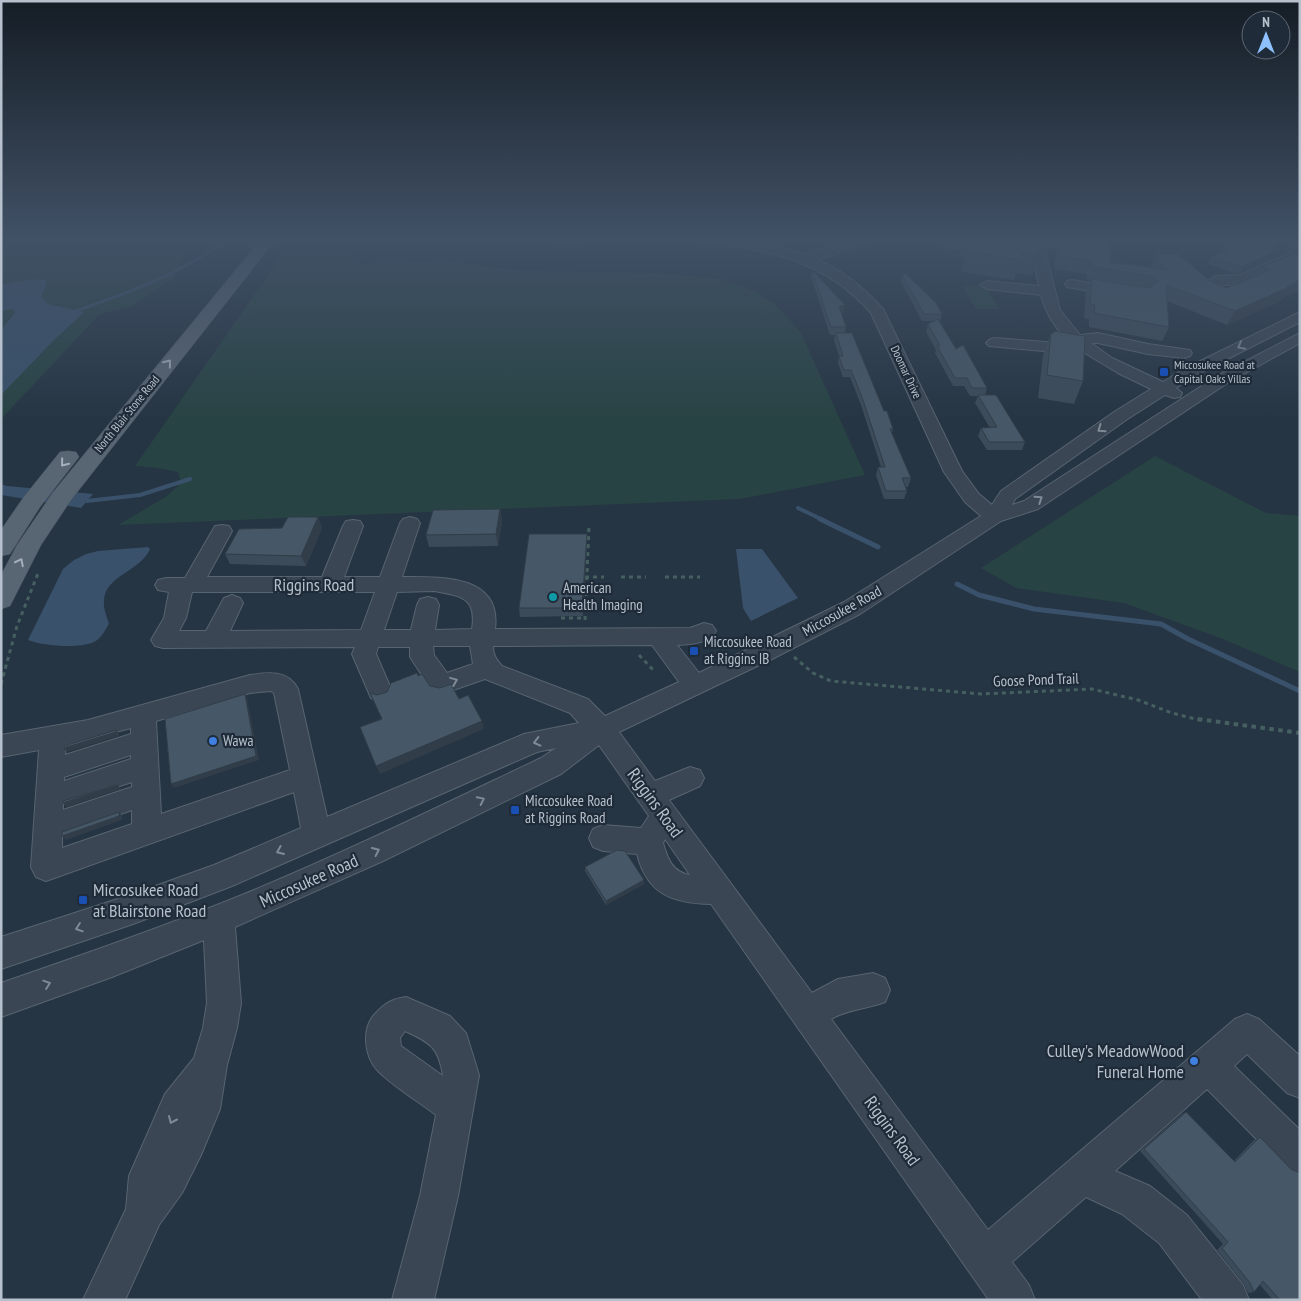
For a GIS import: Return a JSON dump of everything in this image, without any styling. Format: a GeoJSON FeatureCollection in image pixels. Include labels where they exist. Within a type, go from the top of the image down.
{"type":"FeatureCollection","features":[{"type":"Feature","properties":{"kind":"main road","name":"North Blair Stone Road"},"geometry":{"type":"LineString","coordinates":[[111,406],[202,299]]}},
{"type":"Feature","properties":{"kind":"main road","name":"North Blair Stone Road"},"geometry":{"type":"LineString","coordinates":[[1,600],[29,545],[62,496],[221,299]]}},
{"type":"Feature","properties":{"kind":"main road","name":"North Blair Stone Road"},"geometry":{"type":"LineString","coordinates":[[1,548],[8,526],[31,503],[79,444]]}},
{"type":"Feature","properties":{"kind":"main road"},"geometry":{"type":"LineString","coordinates":[[8,526],[41,526]]}},
{"type":"Feature","properties":{"kind":"street","name":"Doomar Drive"},"geometry":{"type":"LineString","coordinates":[[867,299],[873,305],[953,472],[972,498],[994,517]]}},
{"type":"Feature","properties":{"kind":"street"},"geometry":{"type":"LineString","coordinates":[[1050,299],[1054,310],[1069,332],[1109,363],[1190,400]]}},
{"type":"Feature","properties":{"kind":"street","name":"Miccosukee Road"},"geometry":{"type":"LineString","coordinates":[[994,517],[1008,495],[1120,416],[1190,372],[1300,316]]}},
{"type":"Feature","properties":{"kind":"street","name":"Miccosukee Road"},"geometry":{"type":"LineString","coordinates":[[1,1000],[112,961],[219,919],[373,852],[551,766],[602,729],[779,645],[852,608],[994,517],[1031,505],[1223,379],[1300,337]]}},
{"type":"Feature","properties":{"kind":"street"},"geometry":{"type":"LineString","coordinates":[[994,342],[1085,345],[1098,338],[1148,349],[1184,354]]}},
{"type":"Feature","properties":{"kind":"street"},"geometry":{"type":"LineString","coordinates":[[380,691],[364,654],[410,523]]}},
{"type":"Feature","properties":{"kind":"street"},"geometry":{"type":"LineString","coordinates":[[222,531],[180,585],[175,618],[163,640],[692,636],[704,631]]}},
{"type":"Feature","properties":{"kind":"street","name":"Riggins Road"},"geometry":{"type":"LineString","coordinates":[[180,585],[448,585],[462,588],[473,594],[481,601],[485,609],[481,653],[482,660],[487,668],[579,706],[602,729],[1014,1300]]}},
{"type":"Feature","properties":{"kind":"street"},"geometry":{"type":"LineString","coordinates":[[214,639],[232,603]]}},
{"type":"Feature","properties":{"kind":"street"},"geometry":{"type":"LineString","coordinates":[[428,605],[421,639],[422,657],[442,686],[487,668]]}},
{"type":"Feature","properties":{"kind":"street"},"geometry":{"type":"LineString","coordinates":[[658,636],[694,685]]}},
{"type":"Feature","properties":{"kind":"street"},"geometry":{"type":"LineString","coordinates":[[1,746],[88,730],[250,684],[273,680],[281,683],[286,689],[317,836]]}},
{"type":"Feature","properties":{"kind":"street"},"geometry":{"type":"LineString","coordinates":[[143,714],[146,832]]}},
{"type":"Feature","properties":{"kind":"street","name":"Miccosukee Road"},"geometry":{"type":"LineString","coordinates":[[1,953],[133,909],[221,876],[533,742],[602,729]]}},
{"type":"Feature","properties":{"kind":"street"},"geometry":{"type":"LineString","coordinates":[[53,736],[46,867],[304,777]]}},
{"type":"Feature","properties":{"kind":"street"},"geometry":{"type":"LineString","coordinates":[[51,784],[144,753]]}},
{"type":"Feature","properties":{"kind":"street"},"geometry":{"type":"LineString","coordinates":[[690,778],[657,806],[648,842],[652,858],[660,874],[673,886],[681,889],[719,890]]}},
{"type":"Feature","properties":{"kind":"street"},"geometry":{"type":"LineString","coordinates":[[48,827],[145,794]]}},
{"type":"Feature","properties":{"kind":"street"},"geometry":{"type":"LineString","coordinates":[[603,838],[648,842]]}},
{"type":"Feature","properties":{"kind":"street"},"geometry":{"type":"LineString","coordinates":[[104,1300],[145,1211],[168,1179],[188,1142],[202,1109],[209,1065],[220,1028],[224,1003],[219,919]]}},
{"type":"Feature","properties":{"kind":"street"},"geometry":{"type":"LineString","coordinates":[[807,1014],[838,996],[873,990]]}},
{"type":"Feature","properties":{"kind":"street"},"geometry":{"type":"LineString","coordinates":[[985,1259],[1247,1031],[1300,1080]]}},
{"type":"Feature","properties":{"kind":"street"},"geometry":{"type":"LineString","coordinates":[[1208,1065],[1300,1157]]}},
{"type":"Feature","properties":{"kind":"street"},"geometry":{"type":"LineString","coordinates":[[413,1300],[439,1196],[456,1107]]}},
{"type":"Feature","properties":{"kind":"street"},"geometry":{"type":"LineString","coordinates":[[1082,1175],[1136,1200],[1173,1229],[1228,1300]]}},
{"type":"Feature","properties":{"kind":"lane"},"geometry":{"type":"LineString","coordinates":[[330,585],[353,526]]}},
{"type":"Feature","properties":{"kind":"path"},"geometry":{"type":"LineString","coordinates":[[585,624],[589,526]]}},
{"type":"Feature","properties":{"kind":"path"},"geometry":{"type":"LineString","coordinates":[[1,684],[5,664],[22,611],[41,568]]}},
{"type":"Feature","properties":{"kind":"path"},"geometry":{"type":"LineString","coordinates":[[664,577],[700,576]]}},
{"type":"Feature","properties":{"kind":"path"},"geometry":{"type":"LineString","coordinates":[[586,577],[604,577]]}},
{"type":"Feature","properties":{"kind":"path"},"geometry":{"type":"LineString","coordinates":[[620,577],[646,577]]}},
{"type":"Feature","properties":{"kind":"path","name":"Goose Pond Trail"},"geometry":{"type":"LineString","coordinates":[[779,645],[813,672],[831,681],[964,693],[1092,689],[1138,700],[1172,713],[1204,721],[1300,733]]}},
{"type":"Feature","properties":{"kind":"path"},"geometry":{"type":"LineString","coordinates":[[631,655],[641,655],[654,672]]}},
{"type":"Feature","properties":{"kind":"green space"},"geometry":{"type":"Polygon","coordinates":[[[1,299],[143,299],[131,307],[100,314],[1,419],[1,299]]]}},
{"type":"Feature","properties":{"kind":"green space"},"geometry":{"type":"Polygon","coordinates":[[[251,299],[766,299],[775,304],[801,333],[865,475],[740,499],[118,525],[167,496],[181,483],[178,472],[135,466],[251,299]]]}},
{"type":"Feature","properties":{"kind":"green space"},"geometry":{"type":"Polygon","coordinates":[[[970,299],[993,299],[1000,309],[976,309],[970,299]]]}},
{"type":"Feature","properties":{"kind":"green space"},"geometry":{"type":"Polygon","coordinates":[[[1155,456],[1266,513],[1300,516],[1300,672],[1223,639],[1124,603],[1016,588],[981,568],[1155,456]]]}},
{"type":"Feature","properties":{"kind":"water"},"geometry":{"type":"Polygon","coordinates":[[[1,299],[43,299],[48,304],[84,312],[1,395],[1,330],[15,313],[13,309],[1,311],[1,299]]]}},
{"type":"Feature","properties":{"kind":"water"},"geometry":{"type":"Polygon","coordinates":[[[1,484],[93,494],[81,508],[1,495],[1,484]]]}},
{"type":"Feature","properties":{"kind":"water"},"geometry":{"type":"Polygon","coordinates":[[[148,547],[150,549],[145,557],[116,579],[106,592],[104,607],[109,624],[96,641],[70,646],[52,645],[28,640],[63,569],[74,560],[98,551],[148,547]]]}},
{"type":"Feature","properties":{"kind":"water"},"geometry":{"type":"Polygon","coordinates":[[[736,549],[762,549],[798,598],[751,621],[743,608],[736,549]]]}},
{"type":"Feature","properties":{"kind":"building"},"geometry":{"type":"Polygon","coordinates":[[[822,299],[839,299],[845,305],[839,306],[846,327],[831,327],[822,299]]]}},
{"type":"Feature","properties":{"kind":"building"},"geometry":{"type":"Polygon","coordinates":[[[915,299],[932,299],[942,314],[924,314],[915,299]]]}},
{"type":"Feature","properties":{"kind":"building"},"geometry":{"type":"Polygon","coordinates":[[[1090,299],[1167,299],[1169,327],[1094,313],[1095,305],[1090,304],[1090,299]]]}},
{"type":"Feature","properties":{"kind":"building"},"geometry":{"type":"Polygon","coordinates":[[[1202,299],[1263,299],[1235,311],[1202,299]]]}},
{"type":"Feature","properties":{"kind":"building"},"geometry":{"type":"Polygon","coordinates":[[[938,319],[956,349],[963,345],[987,388],[972,388],[967,378],[955,378],[937,346],[940,346],[928,324],[938,319]]]}},
{"type":"Feature","properties":{"kind":"building"},"geometry":{"type":"Polygon","coordinates":[[[1054,331],[1085,336],[1083,381],[1047,375],[1051,333],[1054,333],[1054,331]]]}},
{"type":"Feature","properties":{"kind":"building"},"geometry":{"type":"Polygon","coordinates":[[[836,333],[852,333],[884,411],[887,411],[893,429],[890,429],[911,478],[902,478],[907,491],[886,491],[878,467],[885,467],[851,370],[844,370],[839,356],[843,356],[836,333]]]}},
{"type":"Feature","properties":{"kind":"building"},"geometry":{"type":"Polygon","coordinates":[[[978,395],[996,395],[1025,442],[989,442],[981,428],[997,427],[978,395]]]}},
{"type":"Feature","properties":{"kind":"building"},"geometry":{"type":"Polygon","coordinates":[[[500,509],[496,534],[426,535],[433,510],[500,509]]]}},
{"type":"Feature","properties":{"kind":"building"},"geometry":{"type":"Polygon","coordinates":[[[288,517],[318,517],[301,556],[225,554],[239,529],[282,528],[288,517]]]}},
{"type":"Feature","properties":{"kind":"building","name":"American Health Imaging"},"geometry":{"type":"Polygon","coordinates":[[[529,534],[587,534],[582,608],[519,608],[529,534]]]}},
{"type":"Feature","properties":{"kind":"building"},"geometry":{"type":"Polygon","coordinates":[[[417,673],[418,676],[422,674],[430,686],[440,688],[451,684],[459,699],[468,695],[482,721],[376,766],[360,727],[382,719],[370,693],[377,695],[387,692],[391,683],[417,673]]]}},
{"type":"Feature","properties":{"kind":"building","name":"Wawa"},"geometry":{"type":"Polygon","coordinates":[[[245,694],[256,756],[171,784],[165,719],[245,694]]]}},
{"type":"Feature","properties":{"kind":"building"},"geometry":{"type":"Polygon","coordinates":[[[116,730],[116,732],[64,748],[64,746],[116,730]]]}},
{"type":"Feature","properties":{"kind":"building"},"geometry":{"type":"Polygon","coordinates":[[[118,785],[63,803],[63,801],[118,785]]]}},
{"type":"Feature","properties":{"kind":"building"},"geometry":{"type":"Polygon","coordinates":[[[119,812],[119,816],[62,836],[62,832],[119,812]]]}},
{"type":"Feature","properties":{"kind":"building"},"geometry":{"type":"Polygon","coordinates":[[[617,850],[625,851],[644,880],[606,901],[585,867],[617,850]]]}},
{"type":"Feature","properties":{"kind":"building"},"geometry":{"type":"Polygon","coordinates":[[[1186,1112],[1235,1162],[1260,1137],[1291,1169],[1300,1173],[1300,1300],[1280,1300],[1263,1281],[1254,1292],[1250,1283],[1222,1248],[1228,1242],[1144,1149],[1186,1112]]]}},
{"type":"Feature","properties":{"kind":"waterway"},"geometry":{"type":"LineString","coordinates":[[76,311],[110,299]]}},
{"type":"Feature","properties":{"kind":"waterway"},"geometry":{"type":"LineString","coordinates":[[87,501],[140,495],[190,479]]}},
{"type":"Feature","properties":{"kind":"waterway"},"geometry":{"type":"LineString","coordinates":[[798,508],[823,520]]}},
{"type":"Feature","properties":{"kind":"waterway"},"geometry":{"type":"LineString","coordinates":[[820,519],[878,547]]}},
{"type":"Feature","properties":{"kind":"waterway"},"geometry":{"type":"LineString","coordinates":[[957,584],[979,595],[1034,609],[1161,624],[1188,639],[1300,691]]}},
{"type":"Feature","properties":{"kind":"place","name":"Miccosukee Road at Capital Oaks Villas"},"geometry":{"type":"Point","coordinates":[1164,372]}},
{"type":"Feature","properties":{"kind":"place","name":"American Health Imaging"},"geometry":{"type":"Point","coordinates":[553,597]}},
{"type":"Feature","properties":{"kind":"place","name":"Miccosukee Road at Riggins IB"},"geometry":{"type":"Point","coordinates":[694,651]}},
{"type":"Feature","properties":{"kind":"place","name":"Wawa"},"geometry":{"type":"Point","coordinates":[213,741]}},
{"type":"Feature","properties":{"kind":"place","name":"Miccosukee Road at Riggins Road"},"geometry":{"type":"Point","coordinates":[515,810]}},
{"type":"Feature","properties":{"kind":"place","name":"Miccosukee Road at Blairstone Road"},"geometry":{"type":"Point","coordinates":[83,900]}},
{"type":"Feature","properties":{"kind":"place","name":"Culley's MeadowWood Funeral Home"},"geometry":{"type":"Point","coordinates":[1194,1061]}}]}
